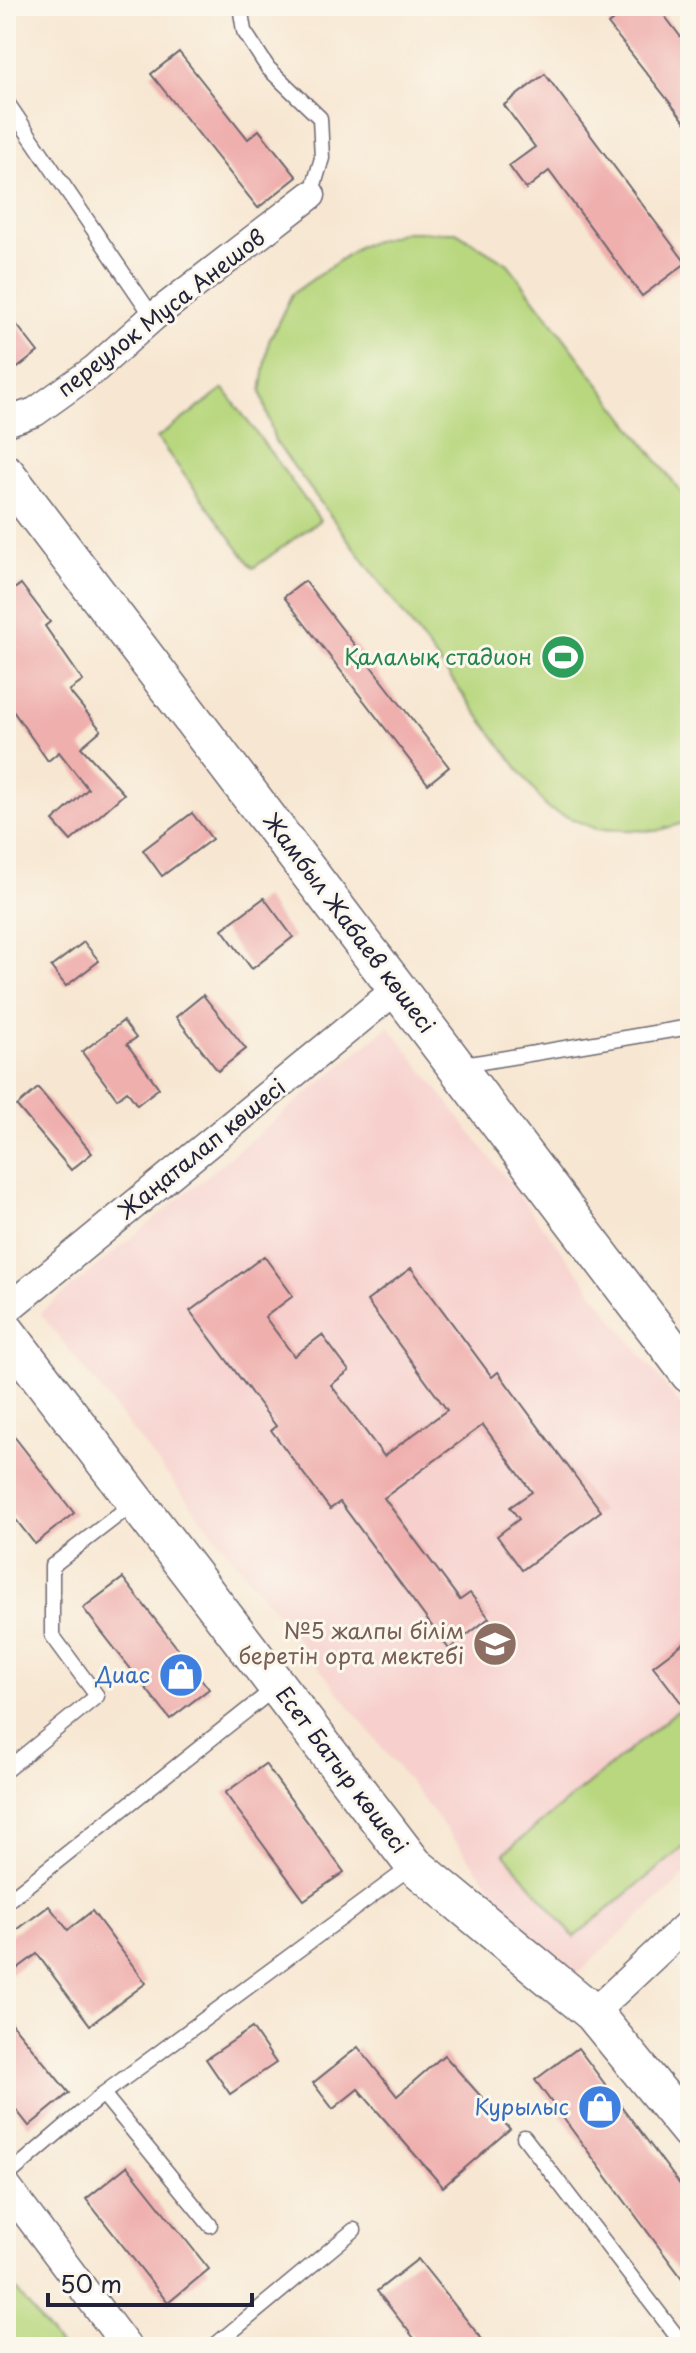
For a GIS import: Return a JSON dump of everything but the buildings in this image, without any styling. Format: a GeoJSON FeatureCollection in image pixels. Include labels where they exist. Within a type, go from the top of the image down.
{"type":"FeatureCollection","features":[{"type":"Feature","properties":{"kind":"street","name":"переулок Муса Анешов"},"geometry":{"type":"LineString","coordinates":[[6,422],[35,412],[95,369],[153,317],[311,195]]}},
{"type":"Feature","properties":{"kind":"street","name":"Жамбыл Жабаев көшесі"},"geometry":{"type":"LineString","coordinates":[[6,474],[690,1374]]}},
{"type":"Feature","properties":{"kind":"street","name":"Жаңаталап көшесі"},"geometry":{"type":"LineString","coordinates":[[6,1310],[398,988]]}},
{"type":"Feature","properties":{"kind":"street","name":"Есет Батыр көшесі"},"geometry":{"type":"LineString","coordinates":[[6,1332],[414,1865],[593,2013],[690,2131]]}},
{"type":"Feature","properties":{"kind":"street"},"geometry":{"type":"LineString","coordinates":[[593,2013],[690,1922]]}},
{"type":"Feature","properties":{"kind":"street"},"geometry":{"type":"LineString","coordinates":[[6,2186],[127,2347]]}},
{"type":"Feature","properties":{"kind":"lane"},"geometry":{"type":"LineString","coordinates":[[240,6],[244,31],[268,68],[320,118],[322,158],[311,195]]}},
{"type":"Feature","properties":{"kind":"lane"},"geometry":{"type":"LineString","coordinates":[[6,101],[153,317]]}},
{"type":"Feature","properties":{"kind":"lane"},"geometry":{"type":"LineString","coordinates":[[457,1066],[690,1027]]}},
{"type":"Feature","properties":{"kind":"lane"},"geometry":{"type":"LineString","coordinates":[[6,1770],[97,1696],[52,1635],[52,1566],[136,1501]]}},
{"type":"Feature","properties":{"kind":"lane"},"geometry":{"type":"LineString","coordinates":[[6,1902],[278,1686]]}},
{"type":"Feature","properties":{"kind":"lane"},"geometry":{"type":"LineString","coordinates":[[6,2177],[103,2094],[414,1865]]}},
{"type":"Feature","properties":{"kind":"lane"},"geometry":{"type":"LineString","coordinates":[[103,2094],[210,2225]]}},
{"type":"Feature","properties":{"kind":"lane"},"geometry":{"type":"LineString","coordinates":[[524,2137],[685,2347]]}},
{"type":"Feature","properties":{"kind":"lane"},"geometry":{"type":"LineString","coordinates":[[213,2347],[354,2230]]}},
{"type":"Feature","properties":{"kind":"shaded area","name":"№5 жалпы білім беретін орта мектебі"},"geometry":{"type":"Polygon","coordinates":[[[389,1026],[690,1418],[690,1871],[567,1983],[40,1313],[389,1026]]]}},
{"type":"Feature","properties":{"kind":"green space","name":"Қалалық стадион"},"geometry":{"type":"Polygon","coordinates":[[[404,232],[456,232],[508,264],[690,504],[690,821],[656,831],[596,829],[548,809],[275,441],[261,392],[269,341],[292,294],[360,246],[404,232]]]}},
{"type":"Feature","properties":{"kind":"green space"},"geometry":{"type":"Polygon","coordinates":[[[224,389],[320,520],[253,568],[157,438],[224,389]]]}},
{"type":"Feature","properties":{"kind":"green space"},"geometry":{"type":"Polygon","coordinates":[[[677,1711],[690,1726],[690,1842],[574,1937],[504,1853],[677,1711]]]}},
{"type":"Feature","properties":{"kind":"green space"},"geometry":{"type":"Polygon","coordinates":[[[6,2277],[61,2347],[6,2347],[6,2277]]]}},
{"type":"Feature","properties":{"kind":"place","name":"Қалалық стадион"},"geometry":{"type":"Point","coordinates":[563,657]}},
{"type":"Feature","properties":{"kind":"place","name":"№5 жалпы білім беретін орта мектебі"},"geometry":{"type":"Point","coordinates":[495,1644]}},
{"type":"Feature","properties":{"kind":"place","name":"Диас"},"geometry":{"type":"Point","coordinates":[181,1675]}},
{"type":"Feature","properties":{"kind":"place","name":"Курылыс"},"geometry":{"type":"Point","coordinates":[600,2107]}}]}
